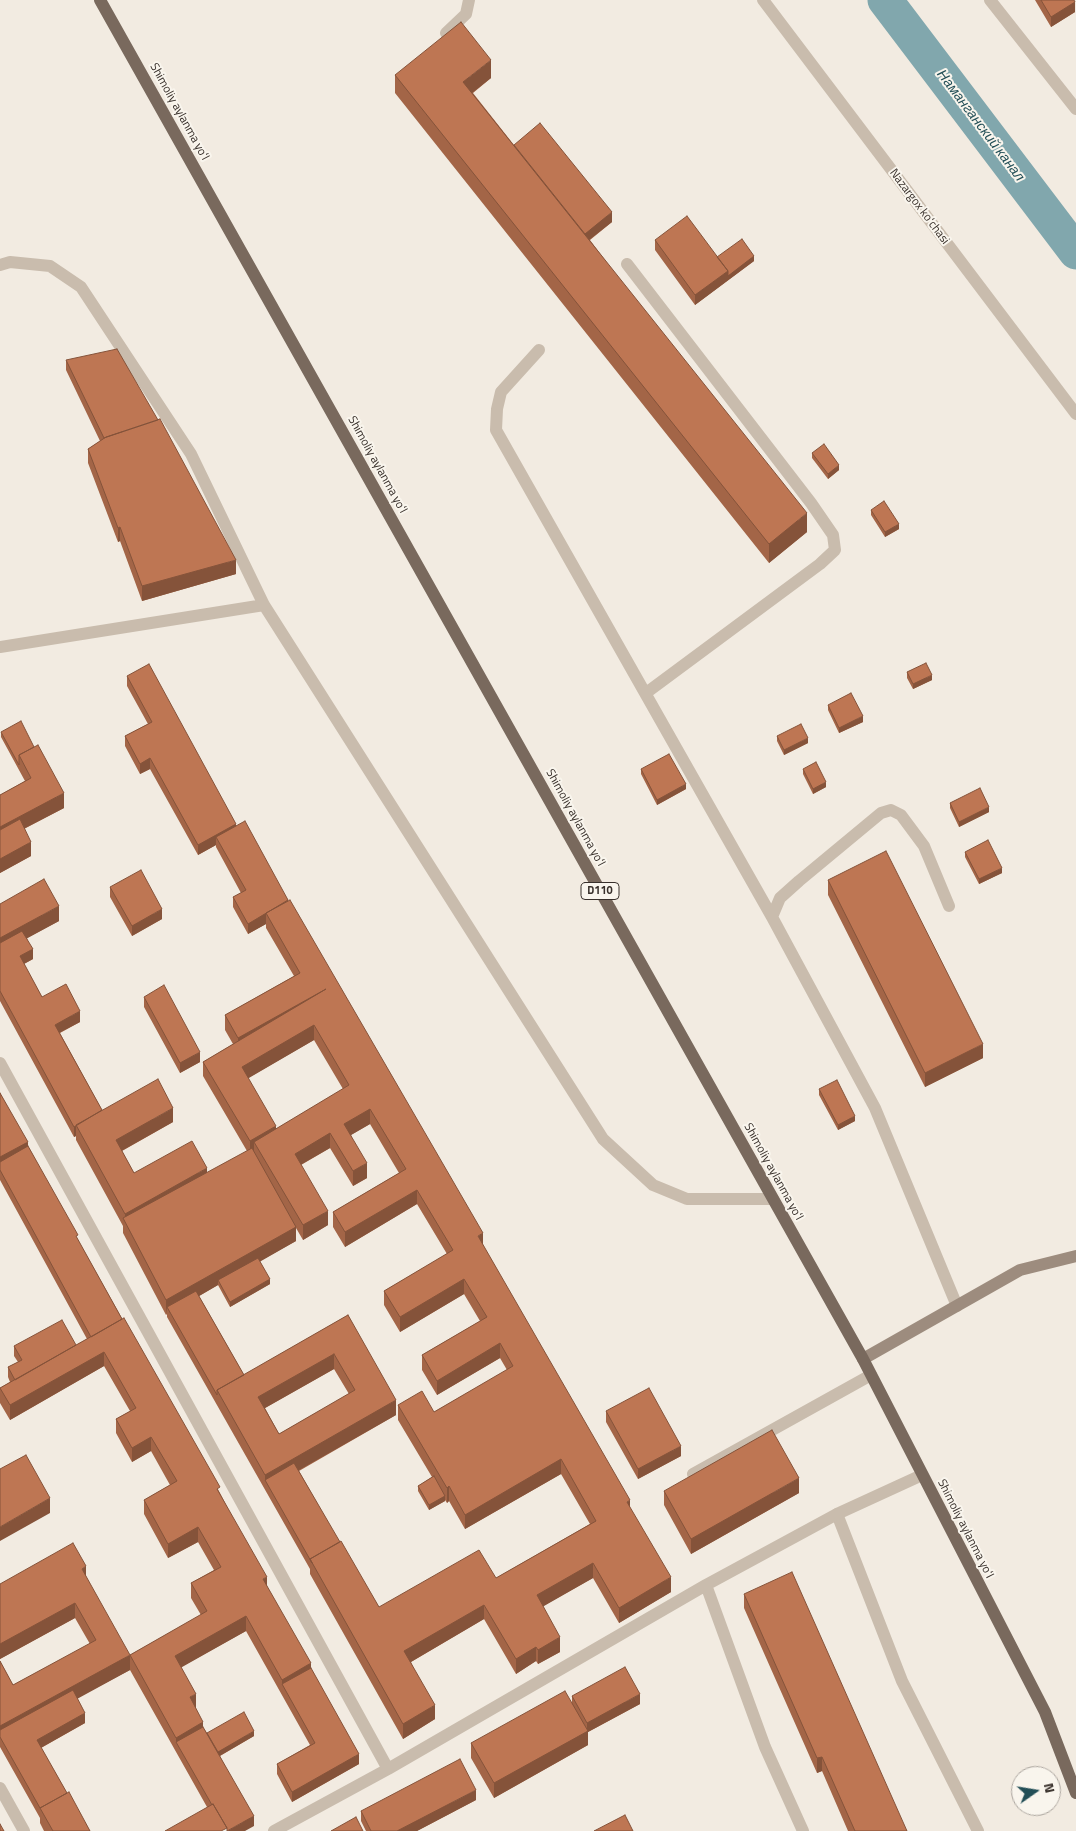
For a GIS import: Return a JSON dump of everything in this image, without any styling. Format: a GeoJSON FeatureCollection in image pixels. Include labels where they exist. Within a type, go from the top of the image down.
{"type":"FeatureCollection","features":[{"type":"Feature","properties":{"kind":"main road","name":"Shimoliy aylanma yoʻl"},"geometry":{"type":"LineString","coordinates":[[100,0],[863,1359],[1045,1712],[1076,1793]]}},
{"type":"Feature","properties":{"kind":"main road"},"geometry":{"type":"LineString","coordinates":[[863,1359],[1020,1270],[1076,1256]]}},
{"type":"Feature","properties":{"kind":"street"},"geometry":{"type":"LineString","coordinates":[[446,33],[466,14],[469,0]]}},
{"type":"Feature","properties":{"kind":"street","name":"Nazargox koʻchasi"},"geometry":{"type":"LineString","coordinates":[[763,0],[1076,414]]}},
{"type":"Feature","properties":{"kind":"street"},"geometry":{"type":"LineString","coordinates":[[990,0],[1076,109]]}},
{"type":"Feature","properties":{"kind":"street"},"geometry":{"type":"LineString","coordinates":[[0,265],[10,262],[50,266],[81,287],[191,454],[264,605],[603,1139],[653,1185],[687,1199],[772,1199]]}},
{"type":"Feature","properties":{"kind":"street"},"geometry":{"type":"LineString","coordinates":[[627,264],[811,503],[833,535],[834,550],[820,564],[646,693]]}},
{"type":"Feature","properties":{"kind":"street"},"geometry":{"type":"LineString","coordinates":[[540,350],[501,392],[497,409],[496,430],[772,917],[875,1108],[958,1306]]}},
{"type":"Feature","properties":{"kind":"street"},"geometry":{"type":"LineString","coordinates":[[0,647],[264,605]]}},
{"type":"Feature","properties":{"kind":"street"},"geometry":{"type":"LineString","coordinates":[[772,917],[780,898],[881,813],[891,810],[901,815],[924,846],[949,906]]}},
{"type":"Feature","properties":{"kind":"street"},"geometry":{"type":"LineString","coordinates":[[0,1063],[388,1769]]}},
{"type":"Feature","properties":{"kind":"street"},"geometry":{"type":"LineString","coordinates":[[693,1474],[871,1374]]}},
{"type":"Feature","properties":{"kind":"street"},"geometry":{"type":"LineString","coordinates":[[274,1831],[388,1769],[706,1585],[837,1514],[922,1475]]}},
{"type":"Feature","properties":{"kind":"street"},"geometry":{"type":"LineString","coordinates":[[837,1514],[902,1681],[978,1831]]}},
{"type":"Feature","properties":{"kind":"street"},"geometry":{"type":"LineString","coordinates":[[706,1585],[764,1747],[803,1831]]}},
{"type":"Feature","properties":{"kind":"street"},"geometry":{"type":"LineString","coordinates":[[0,1788],[24,1831]]}},
{"type":"Feature","properties":{"kind":"building"},"geometry":{"type":"Polygon","coordinates":[[[1041,0],[1074,0],[1075,2],[1051,17],[1041,0]]]}},
{"type":"Feature","properties":{"kind":"building"},"geometry":{"type":"Polygon","coordinates":[[[461,22],[491,60],[463,82],[807,513],[769,544],[395,75],[461,22]]]}},
{"type":"Feature","properties":{"kind":"building"},"geometry":{"type":"Polygon","coordinates":[[[540,123],[612,212],[585,234],[514,145],[540,123]]]}},
{"type":"Feature","properties":{"kind":"building"},"geometry":{"type":"Polygon","coordinates":[[[687,216],[728,271],[695,295],[655,240],[687,216]]]}},
{"type":"Feature","properties":{"kind":"building"},"geometry":{"type":"Polygon","coordinates":[[[742,239],[754,256],[728,276],[728,271],[717,257],[742,239]]]}},
{"type":"Feature","properties":{"kind":"building"},"geometry":{"type":"Polygon","coordinates":[[[117,349],[158,420],[104,438],[66,360],[117,349]]]}},
{"type":"Feature","properties":{"kind":"building"},"geometry":{"type":"Polygon","coordinates":[[[160,419],[236,560],[142,586],[88,449],[106,437],[160,419]]]}},
{"type":"Feature","properties":{"kind":"building"},"geometry":{"type":"Polygon","coordinates":[[[824,444],[839,465],[828,474],[812,453],[824,444]]]}},
{"type":"Feature","properties":{"kind":"building"},"geometry":{"type":"Polygon","coordinates":[[[884,501],[899,524],[885,532],[871,510],[884,501]]]}},
{"type":"Feature","properties":{"kind":"building"},"geometry":{"type":"Polygon","coordinates":[[[926,663],[932,675],[913,684],[907,672],[926,663]]]}},
{"type":"Feature","properties":{"kind":"building"},"geometry":{"type":"Polygon","coordinates":[[[149,664],[236,824],[198,845],[150,758],[140,764],[125,736],[152,722],[127,676],[149,664]]]}},
{"type":"Feature","properties":{"kind":"building"},"geometry":{"type":"Polygon","coordinates":[[[851,693],[863,716],[839,728],[828,705],[851,693]]]}},
{"type":"Feature","properties":{"kind":"building"},"geometry":{"type":"Polygon","coordinates":[[[21,721],[34,747],[19,755],[19,765],[1,732],[21,721]]]}},
{"type":"Feature","properties":{"kind":"building"},"geometry":{"type":"Polygon","coordinates":[[[801,724],[808,738],[784,750],[777,736],[801,724]]]}},
{"type":"Feature","properties":{"kind":"building"},"geometry":{"type":"Polygon","coordinates":[[[38,745],[64,793],[0,827],[0,795],[31,778],[19,755],[38,745]]]}},
{"type":"Feature","properties":{"kind":"building"},"geometry":{"type":"Polygon","coordinates":[[[669,754],[686,784],[657,800],[641,769],[669,754]]]}},
{"type":"Feature","properties":{"kind":"building"},"geometry":{"type":"Polygon","coordinates":[[[816,762],[826,782],[813,789],[803,769],[816,762]]]}},
{"type":"Feature","properties":{"kind":"building"},"geometry":{"type":"Polygon","coordinates":[[[980,788],[989,807],[959,822],[950,803],[980,788]]]}},
{"type":"Feature","properties":{"kind":"building"},"geometry":{"type":"Polygon","coordinates":[[[20,819],[31,842],[0,859],[0,830],[20,819]]]}},
{"type":"Feature","properties":{"kind":"building"},"geometry":{"type":"Polygon","coordinates":[[[245,821],[288,900],[248,924],[233,897],[246,890],[216,837],[245,821]]]}},
{"type":"Feature","properties":{"kind":"building"},"geometry":{"type":"Polygon","coordinates":[[[988,840],[1002,868],[979,879],[965,852],[988,840]]]}},
{"type":"Feature","properties":{"kind":"building"},"geometry":{"type":"Polygon","coordinates":[[[886,851],[983,1044],[925,1073],[828,880],[886,851]]]}},
{"type":"Feature","properties":{"kind":"building"},"geometry":{"type":"Polygon","coordinates":[[[141,870],[162,909],[132,926],[110,887],[141,870]]]}},
{"type":"Feature","properties":{"kind":"building"},"geometry":{"type":"Polygon","coordinates":[[[44,879],[59,906],[0,938],[0,904],[44,879]]]}},
{"type":"Feature","properties":{"kind":"building"},"geometry":{"type":"Polygon","coordinates":[[[290,900],[483,1233],[478,1236],[630,1500],[627,1502],[671,1577],[619,1608],[593,1563],[537,1595],[560,1637],[538,1650],[536,1647],[516,1659],[484,1605],[404,1651],[435,1705],[403,1724],[310,1559],[341,1541],[379,1607],[479,1550],[496,1578],[596,1521],[561,1459],[465,1515],[398,1405],[422,1391],[434,1412],[513,1366],[500,1343],[437,1381],[422,1355],[487,1317],[464,1279],[400,1317],[384,1291],[453,1250],[417,1190],[345,1232],[333,1212],[406,1169],[370,1109],[344,1124],[367,1163],[353,1171],[330,1133],[295,1154],[328,1211],[303,1225],[254,1142],[349,1085],[314,1025],[242,1067],[276,1126],[250,1141],[203,1062],[326,989],[238,1038],[225,1015],[300,973],[266,913],[290,900]]]}},
{"type":"Feature","properties":{"kind":"building"},"geometry":{"type":"Polygon","coordinates":[[[22,931],[33,949],[20,956],[42,997],[66,984],[80,1011],[55,1025],[102,1110],[74,1127],[0,991],[0,943],[22,931]]]}},
{"type":"Feature","properties":{"kind":"building"},"geometry":{"type":"Polygon","coordinates":[[[164,985],[200,1052],[180,1063],[144,997],[164,985]]]}},
{"type":"Feature","properties":{"kind":"building"},"geometry":{"type":"Polygon","coordinates":[[[158,1079],[173,1108],[116,1140],[134,1173],[192,1141],[207,1168],[125,1214],[76,1125],[158,1079]]]}},
{"type":"Feature","properties":{"kind":"building"},"geometry":{"type":"Polygon","coordinates":[[[837,1080],[855,1116],[838,1125],[819,1089],[837,1080]]]}},
{"type":"Feature","properties":{"kind":"building"},"geometry":{"type":"Polygon","coordinates":[[[0,1093],[28,1142],[0,1157],[0,1093]]]}},
{"type":"Feature","properties":{"kind":"building"},"geometry":{"type":"Polygon","coordinates":[[[28,1146],[122,1319],[91,1337],[0,1170],[0,1162],[28,1146]]]}},
{"type":"Feature","properties":{"kind":"building"},"geometry":{"type":"Polygon","coordinates":[[[252,1148],[296,1227],[166,1300],[123,1218],[252,1148]]]}},
{"type":"Feature","properties":{"kind":"building"},"geometry":{"type":"Polygon","coordinates":[[[258,1258],[270,1279],[230,1302],[218,1280],[258,1258]]]}},
{"type":"Feature","properties":{"kind":"building"},"geometry":{"type":"Polygon","coordinates":[[[196,1291],[244,1375],[217,1390],[217,1395],[167,1307],[196,1291]]]}},
{"type":"Feature","properties":{"kind":"building"},"geometry":{"type":"Polygon","coordinates":[[[348,1315],[396,1400],[265,1475],[217,1390],[348,1315]],[[334,1354],[258,1397],[279,1434],[355,1390],[334,1354]]]}},
{"type":"Feature","properties":{"kind":"building"},"geometry":{"type":"Polygon","coordinates":[[[124,1318],[220,1487],[217,1489],[267,1577],[263,1579],[311,1663],[282,1680],[246,1616],[175,1656],[196,1694],[190,1697],[203,1722],[176,1738],[130,1655],[207,1611],[191,1583],[221,1567],[198,1527],[168,1544],[144,1500],[177,1481],[151,1437],[132,1448],[116,1419],[136,1408],[104,1352],[10,1405],[0,1388],[124,1318]]]}},
{"type":"Feature","properties":{"kind":"building"},"geometry":{"type":"Polygon","coordinates":[[[62,1320],[76,1345],[15,1380],[8,1367],[22,1360],[14,1346],[62,1320]]]}},
{"type":"Feature","properties":{"kind":"building"},"geometry":{"type":"Polygon","coordinates":[[[649,1388],[681,1446],[638,1469],[606,1411],[649,1388]]]}},
{"type":"Feature","properties":{"kind":"building"},"geometry":{"type":"Polygon","coordinates":[[[772,1430],[799,1478],[691,1539],[664,1491],[772,1430]]]}},
{"type":"Feature","properties":{"kind":"building"},"geometry":{"type":"Polygon","coordinates":[[[26,1455],[50,1498],[0,1527],[0,1469],[26,1455]]]}},
{"type":"Feature","properties":{"kind":"building"},"geometry":{"type":"Polygon","coordinates":[[[294,1463],[340,1542],[310,1559],[312,1563],[265,1480],[294,1463]]]}},
{"type":"Feature","properties":{"kind":"building"},"geometry":{"type":"Polygon","coordinates":[[[434,1476],[445,1496],[429,1505],[418,1486],[434,1476]]]}},
{"type":"Feature","properties":{"kind":"building"},"geometry":{"type":"Polygon","coordinates":[[[73,1543],[86,1566],[82,1569],[130,1655],[0,1726],[0,1661],[13,1685],[96,1640],[75,1603],[0,1644],[0,1584],[73,1543]]]}},
{"type":"Feature","properties":{"kind":"building"},"geometry":{"type":"Polygon","coordinates":[[[792,1572],[907,1831],[855,1831],[822,1757],[817,1758],[744,1594],[792,1572]]]}},
{"type":"Feature","properties":{"kind":"building"},"geometry":{"type":"Polygon","coordinates":[[[625,1667],[640,1694],[587,1723],[572,1696],[625,1667]]]}},
{"type":"Feature","properties":{"kind":"building"},"geometry":{"type":"Polygon","coordinates":[[[311,1668],[359,1754],[292,1792],[277,1764],[315,1743],[282,1684],[311,1668]]]}},
{"type":"Feature","properties":{"kind":"building"},"geometry":{"type":"Polygon","coordinates":[[[73,1690],[85,1713],[37,1740],[67,1793],[40,1808],[0,1737],[0,1730],[73,1690]]]}},
{"type":"Feature","properties":{"kind":"building"},"geometry":{"type":"Polygon","coordinates":[[[565,1691],[588,1731],[494,1783],[471,1743],[565,1691]]]}},
{"type":"Feature","properties":{"kind":"building"},"geometry":{"type":"Polygon","coordinates":[[[244,1712],[254,1731],[218,1752],[207,1733],[244,1712]]]}},
{"type":"Feature","properties":{"kind":"building"},"geometry":{"type":"Polygon","coordinates":[[[203,1727],[254,1816],[227,1831],[176,1742],[203,1727]]]}},
{"type":"Feature","properties":{"kind":"building"},"geometry":{"type":"Polygon","coordinates":[[[460,1759],[476,1790],[397,1831],[371,1831],[361,1811],[460,1759]]]}},
{"type":"Feature","properties":{"kind":"building"},"geometry":{"type":"Polygon","coordinates":[[[69,1792],[90,1831],[53,1831],[40,1808],[69,1792]]]}},
{"type":"Feature","properties":{"kind":"building"},"geometry":{"type":"Polygon","coordinates":[[[213,1804],[227,1828],[221,1831],[165,1831],[213,1804]]]}},
{"type":"Feature","properties":{"kind":"building"},"geometry":{"type":"Polygon","coordinates":[[[625,1815],[633,1831],[594,1831],[625,1815]]]}},
{"type":"Feature","properties":{"kind":"building"},"geometry":{"type":"Polygon","coordinates":[[[356,1817],[363,1831],[331,1831],[356,1817]]]}},
{"type":"Feature","properties":{"kind":"waterway","name":"Наманганский канал"},"geometry":{"type":"LineString","coordinates":[[885,0],[1076,252]]}}]}
